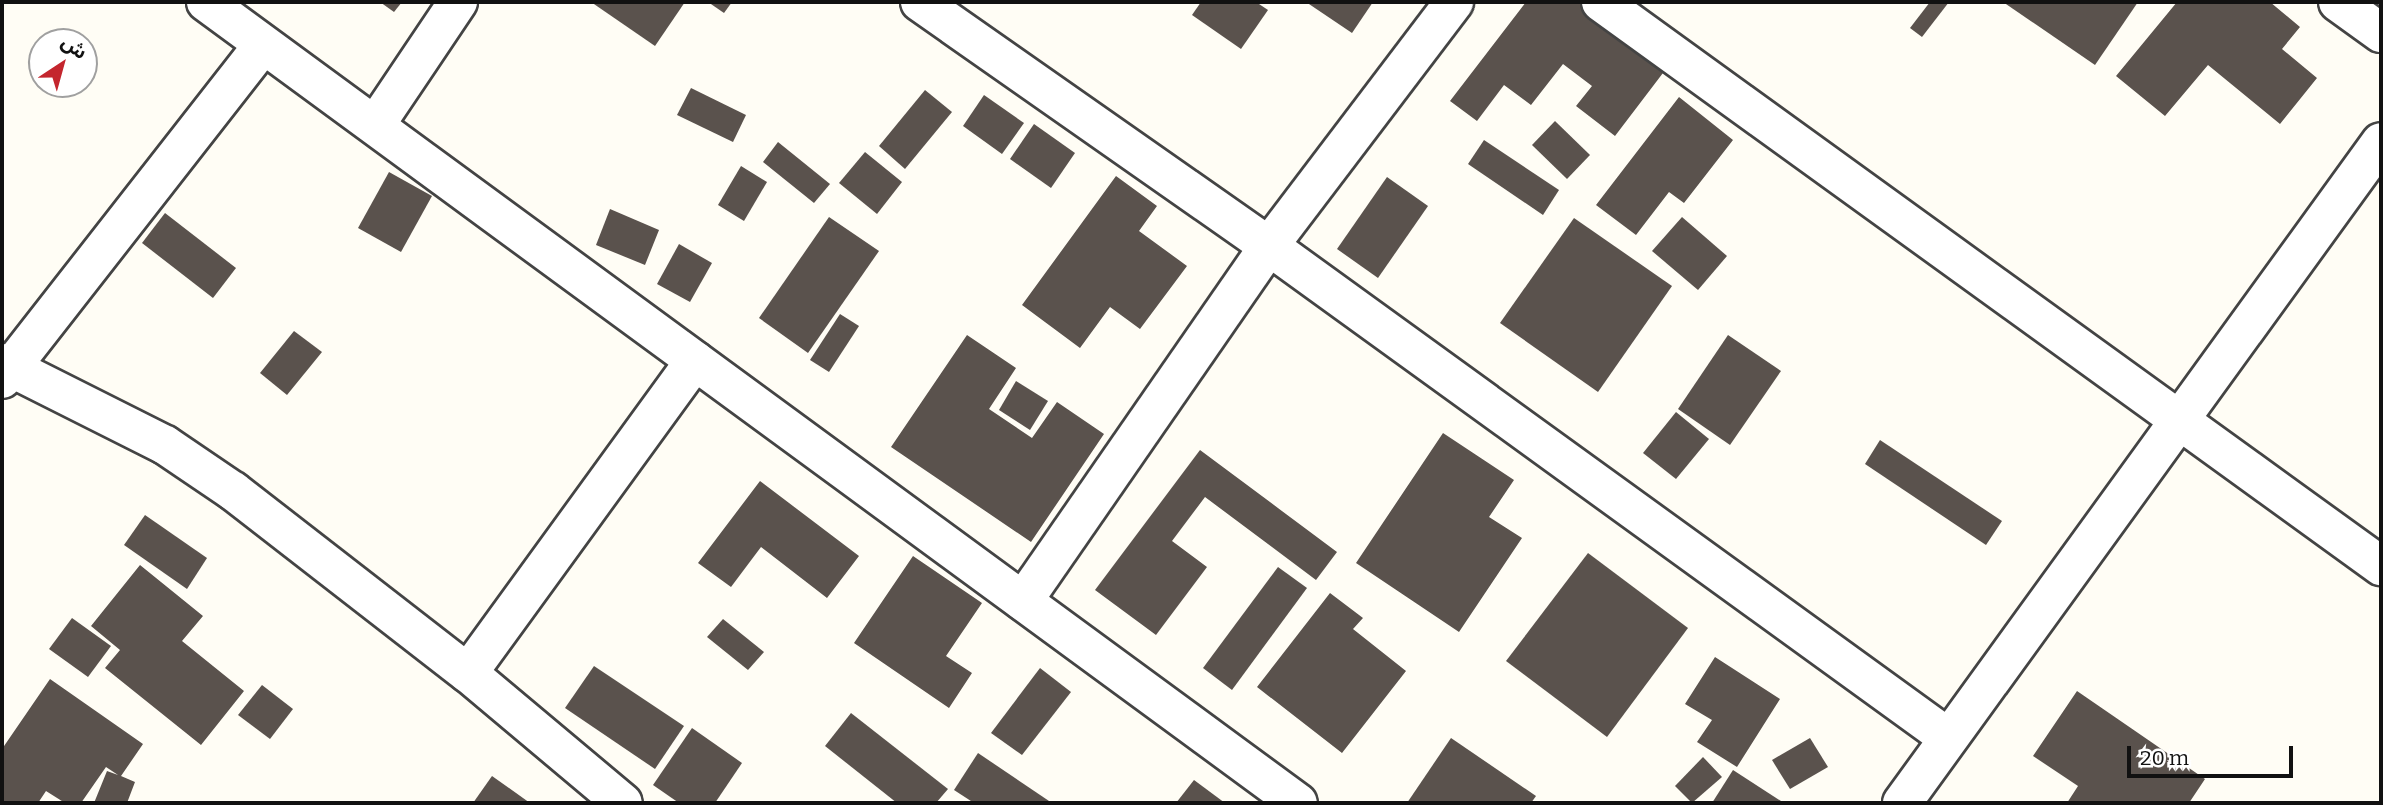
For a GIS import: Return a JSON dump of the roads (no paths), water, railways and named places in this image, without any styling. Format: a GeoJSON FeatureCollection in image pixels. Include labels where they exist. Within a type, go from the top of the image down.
{"type":"FeatureCollection","features":[{"type":"Feature","properties":{"kind":"street"},"geometry":{"type":"LineString","coordinates":[[206,2],[376,124],[1298,803]]}},
{"type":"Feature","properties":{"kind":"street"},"geometry":{"type":"LineString","coordinates":[[376,124],[458,2]]}},
{"type":"Feature","properties":{"kind":"street"},"geometry":{"type":"LineString","coordinates":[[920,2],[1269,246],[1947,737]]}},
{"type":"Feature","properties":{"kind":"street"},"geometry":{"type":"LineString","coordinates":[[1023,601],[1269,246],[1454,2]]}},
{"type":"Feature","properties":{"kind":"street"},"geometry":{"type":"LineString","coordinates":[[1601,2],[2381,566]]}},
{"type":"Feature","properties":{"kind":"street"},"geometry":{"type":"LineString","coordinates":[[2338,2],[2381,33]]}},
{"type":"Feature","properties":{"kind":"street"},"geometry":{"type":"LineString","coordinates":[[263,44],[5,370],[165,445],[222,483],[468,673],[623,803]]}},
{"type":"Feature","properties":{"kind":"street"},"geometry":{"type":"LineString","coordinates":[[1902,803],[1947,737],[2381,142]]}},
{"type":"Feature","properties":{"kind":"street"},"geometry":{"type":"LineString","coordinates":[[468,673],[695,361]]}}]}
